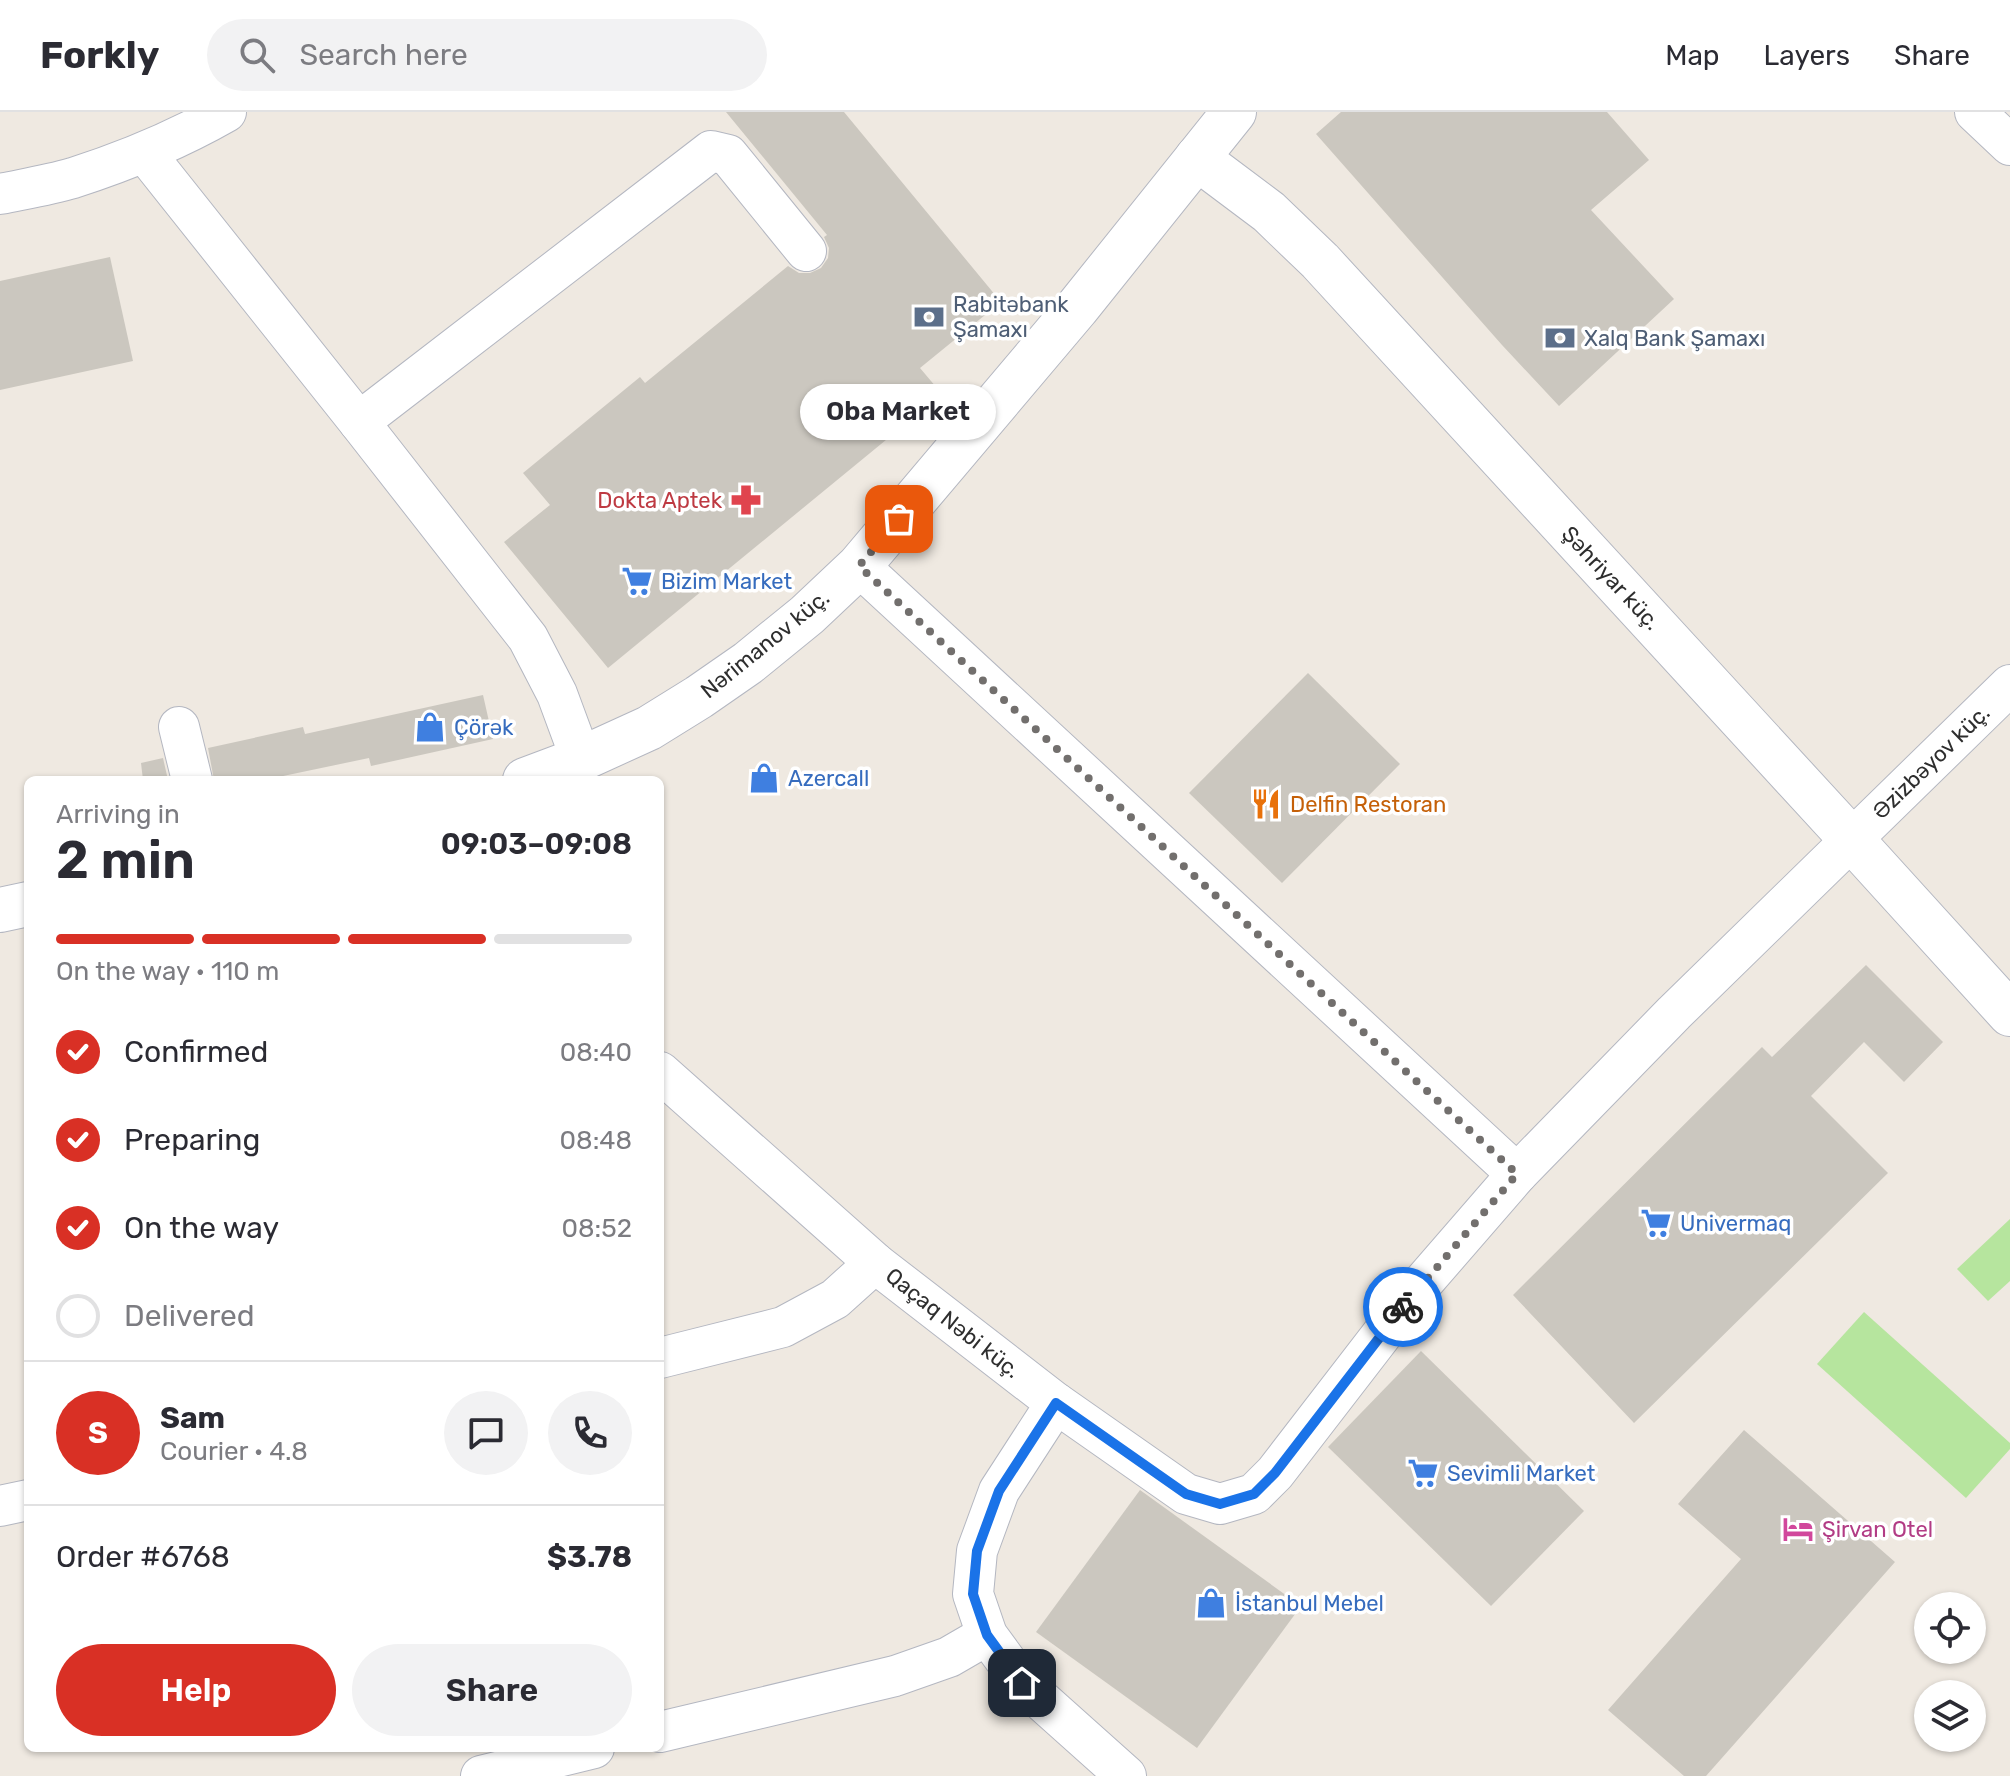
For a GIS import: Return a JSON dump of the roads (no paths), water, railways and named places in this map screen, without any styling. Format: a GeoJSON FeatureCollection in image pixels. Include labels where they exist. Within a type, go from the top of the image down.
{"type":"FeatureCollection","features":[{"type":"Feature","properties":{"kind":"street"},"geometry":{"type":"LineString","coordinates":[[0,194],[70,179],[145,153],[192,132],[226,112]]}},
{"type":"Feature","properties":{"kind":"street","name":"Nərimanov küç."},"geometry":{"type":"LineString","coordinates":[[536,776],[649,728],[748,663],[807,615],[859,566],[1077,308],[1234,112]]}},
{"type":"Feature","properties":{"kind":"street"},"geometry":{"type":"LineString","coordinates":[[1975,112],[2010,145]]}},
{"type":"Feature","properties":{"kind":"street"},"geometry":{"type":"LineString","coordinates":[[359,422],[711,151],[728,155],[806,251]]}},
{"type":"Feature","properties":{"kind":"street"},"geometry":{"type":"LineString","coordinates":[[145,153],[528,638],[557,694],[581,759]]}},
{"type":"Feature","properties":{"kind":"street","name":"Şəhriyar küç."},"geometry":{"type":"LineString","coordinates":[[1197,158],[1269,212],[1320,261],[2010,1014]]}},
{"type":"Feature","properties":{"kind":"street"},"geometry":{"type":"LineString","coordinates":[[859,566],[1517,1174]]}},
{"type":"Feature","properties":{"kind":"street","name":"Əzizbəyov küç."},"geometry":{"type":"LineString","coordinates":[[1517,1174],[1674,1013],[2010,685]]}},
{"type":"Feature","properties":{"kind":"street"},"geometry":{"type":"LineString","coordinates":[[179,727],[191,776]]}},
{"type":"Feature","properties":{"kind":"street"},"geometry":{"type":"LineString","coordinates":[[0,910],[24,905]]}},
{"type":"Feature","properties":{"kind":"street","name":"Qaçaq Nəbi küç."},"geometry":{"type":"LineString","coordinates":[[664,1076],[875,1263],[1056,1403],[1186,1494],[1220,1504],[1254,1494],[1275,1473],[1413,1294],[1517,1174]]}},
{"type":"Feature","properties":{"kind":"street"},"geometry":{"type":"LineString","coordinates":[[664,1357],[783,1327],[835,1299],[875,1263]]}},
{"type":"Feature","properties":{"kind":"street"},"geometry":{"type":"LineString","coordinates":[[1056,1403],[999,1491],[977,1551],[973,1594],[987,1635],[1022,1683],[1114,1772]]}},
{"type":"Feature","properties":{"kind":"street"},"geometry":{"type":"LineString","coordinates":[[0,1506],[24,1501]]}},
{"type":"Feature","properties":{"kind":"street"},"geometry":{"type":"LineString","coordinates":[[664,1731],[895,1676],[949,1657],[987,1635]]}},
{"type":"Feature","properties":{"kind":"street"},"geometry":{"type":"LineString","coordinates":[[481,1776],[578,1752]]}},
{"type":"Feature","properties":{"kind":"place","name":"Rabitəbank Şamaxı"},"geometry":{"type":"Point","coordinates":[929,317]}},
{"type":"Feature","properties":{"kind":"place","name":"Xalq Bank Şamaxı"},"geometry":{"type":"Point","coordinates":[1560,338]}},
{"type":"Feature","properties":{"kind":"place","name":"Dokta Aptek"},"geometry":{"type":"Point","coordinates":[746,500]}},
{"type":"Feature","properties":{"kind":"place","name":"Oba Market"},"geometry":{"type":"Point","coordinates":[899,519]}},
{"type":"Feature","properties":{"kind":"place","name":"Bizim Market"},"geometry":{"type":"Point","coordinates":[637,581]}},
{"type":"Feature","properties":{"kind":"place","name":"Çörək"},"geometry":{"type":"Point","coordinates":[430,727]}},
{"type":"Feature","properties":{"kind":"place","name":"Azercall"},"geometry":{"type":"Point","coordinates":[764,778]}},
{"type":"Feature","properties":{"kind":"place","name":"Delfin Restoran"},"geometry":{"type":"Point","coordinates":[1266,804]}},
{"type":"Feature","properties":{"kind":"place","name":"Univermaq"},"geometry":{"type":"Point","coordinates":[1656,1223]}},
{"type":"Feature","properties":{"kind":"place","name":"Sevimli Market"},"geometry":{"type":"Point","coordinates":[1423,1473]}},
{"type":"Feature","properties":{"kind":"place","name":"Şirvan Otel"},"geometry":{"type":"Point","coordinates":[1798,1529]}},
{"type":"Feature","properties":{"kind":"place","name":"İstanbul Mebel"},"geometry":{"type":"Point","coordinates":[1211,1603]}}]}
